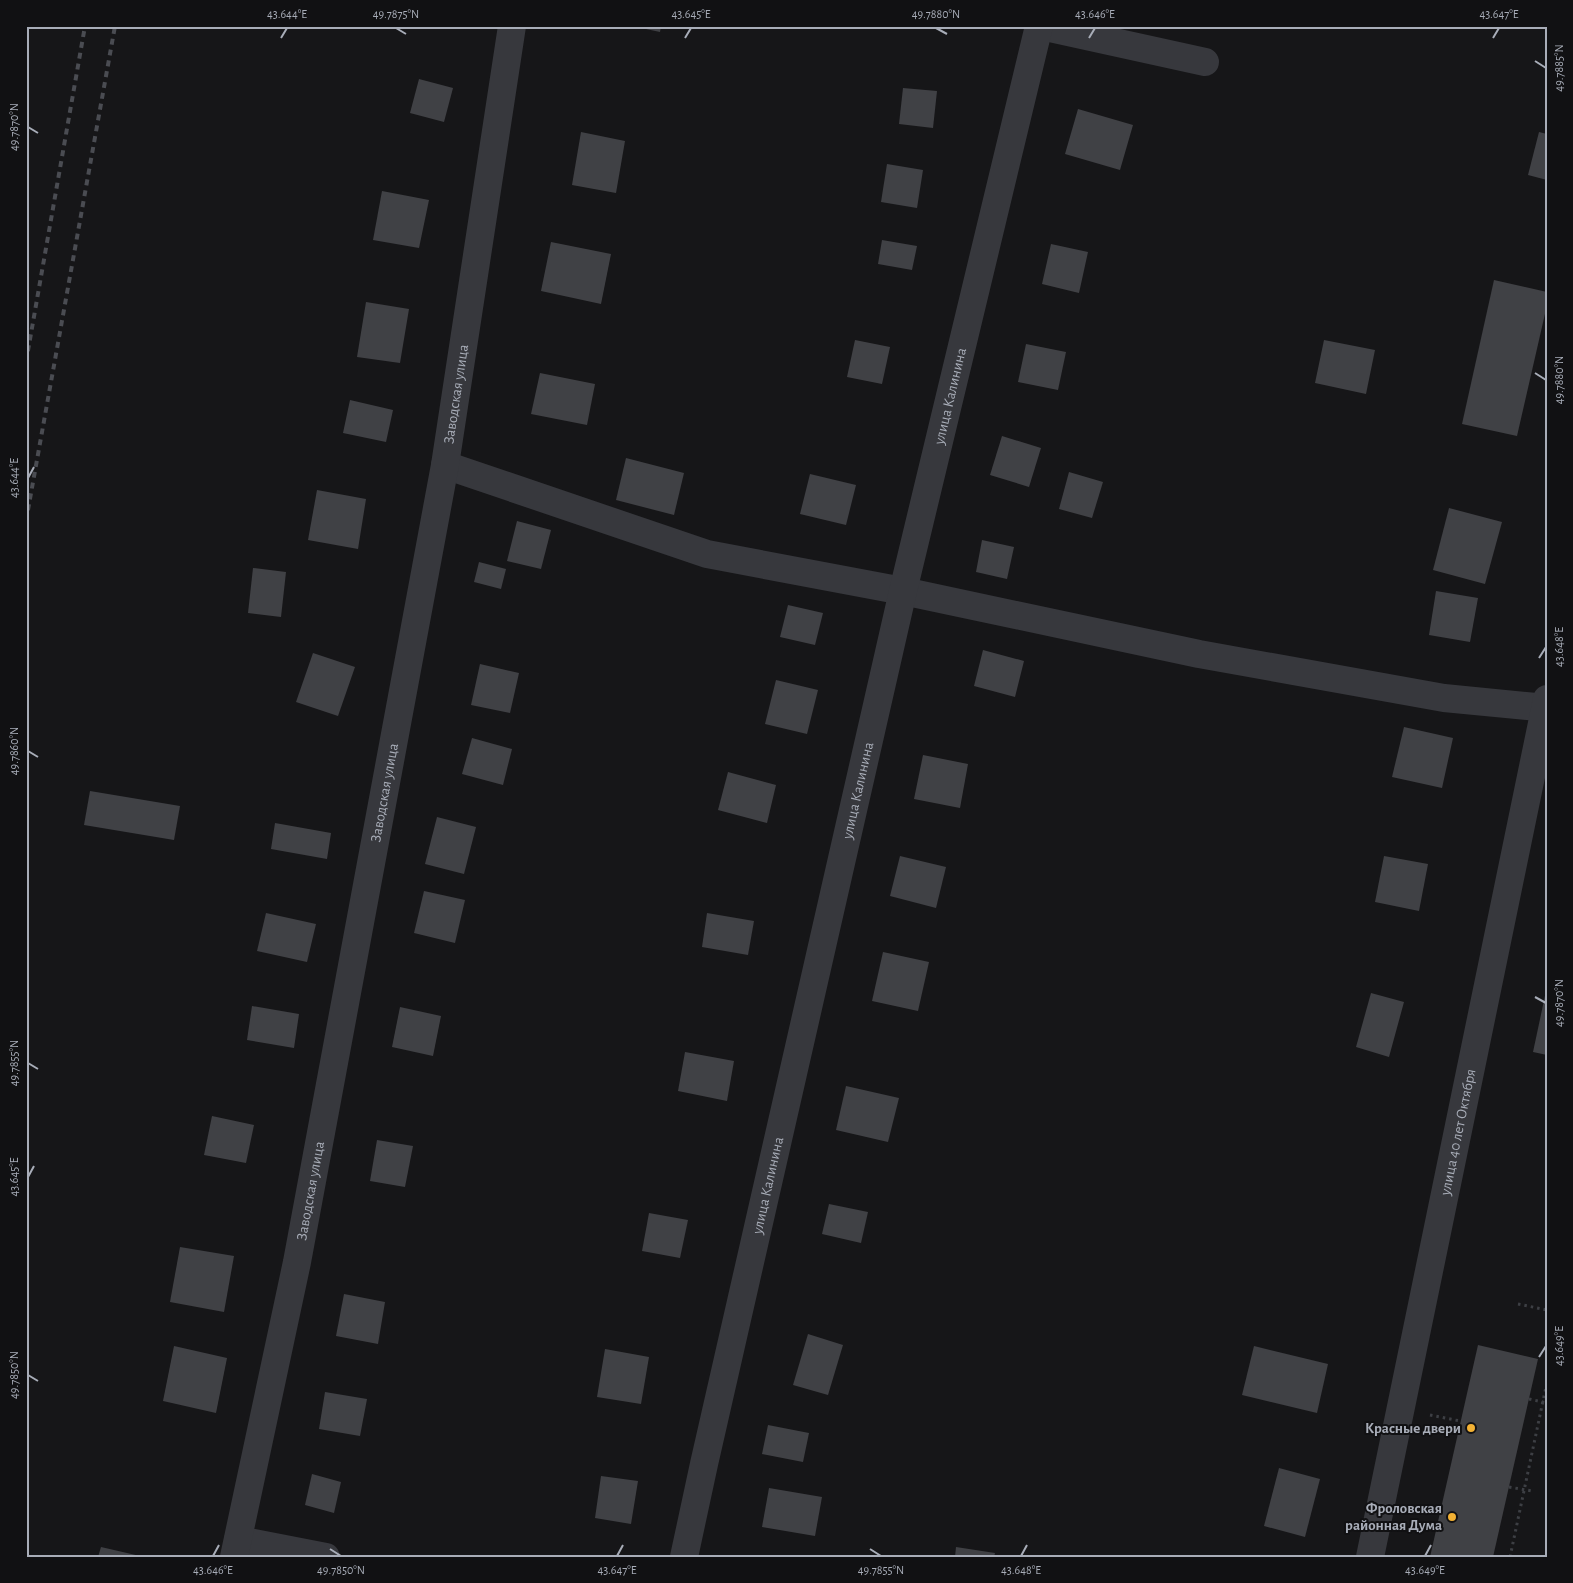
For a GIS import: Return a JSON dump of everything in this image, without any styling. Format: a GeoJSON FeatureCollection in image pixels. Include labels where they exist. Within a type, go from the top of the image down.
{"type":"FeatureCollection","features":[{"type":"Feature","properties":{"kind":"street","name":"Заводская улица"},"geometry":{"type":"LineString","coordinates":[[236,1548],[297,1262],[445,465],[512,26]]}},
{"type":"Feature","properties":{"kind":"street","name":"улица Калинина"},"geometry":{"type":"LineString","coordinates":[[684,1557],[903,591],[1040,26],[1205,62]]}},
{"type":"Feature","properties":{"kind":"street"},"geometry":{"type":"LineString","coordinates":[[445,465],[707,554],[903,591],[1219,657],[1444,698],[1546,705]]}},
{"type":"Feature","properties":{"kind":"street","name":"улица 40 лет Октября"},"geometry":{"type":"LineString","coordinates":[[1370,1557],[1546,705]]}},
{"type":"Feature","properties":{"kind":"street"},"geometry":{"type":"LineString","coordinates":[[236,1548],[326,1557]]}},
{"type":"Feature","properties":{"kind":"path"},"geometry":{"type":"LineString","coordinates":[[1518,1304],[1547,1310]]}},
{"type":"Feature","properties":{"kind":"path"},"geometry":{"type":"LineString","coordinates":[[1510,1557],[1545,1402],[1547,1382]]}},
{"type":"Feature","properties":{"kind":"path"},"geometry":{"type":"LineString","coordinates":[[1529,1399],[1545,1402]]}},
{"type":"Feature","properties":{"kind":"path"},"geometry":{"type":"LineString","coordinates":[[1509,1487],[1532,1492]]}},
{"type":"Feature","properties":{"kind":"path"},"geometry":{"type":"LineString","coordinates":[[1428,1509],[1440,1512]]}},
{"type":"Feature","properties":{"kind":"building"},"geometry":{"type":"Polygon","coordinates":[[[632,26],[661,26],[660,32],[632,26]]]}},
{"type":"Feature","properties":{"kind":"building"},"geometry":{"type":"Polygon","coordinates":[[[419,79],[453,88],[444,122],[410,113],[419,79]]]}},
{"type":"Feature","properties":{"kind":"building"},"geometry":{"type":"Polygon","coordinates":[[[903,88],[937,91],[933,128],[899,124],[903,88]]]}},
{"type":"Feature","properties":{"kind":"building"},"geometry":{"type":"Polygon","coordinates":[[[1078,109],[1133,125],[1120,170],[1065,154],[1078,109]]]}},
{"type":"Feature","properties":{"kind":"building"},"geometry":{"type":"Polygon","coordinates":[[[581,132],[625,141],[616,193],[572,185],[581,132]]]}},
{"type":"Feature","properties":{"kind":"building"},"geometry":{"type":"Polygon","coordinates":[[[1539,132],[1547,134],[1547,180],[1528,175],[1539,132]]]}},
{"type":"Feature","properties":{"kind":"building"},"geometry":{"type":"Polygon","coordinates":[[[887,164],[923,170],[917,208],[881,202],[887,164]]]}},
{"type":"Feature","properties":{"kind":"building"},"geometry":{"type":"Polygon","coordinates":[[[382,191],[429,200],[419,248],[373,240],[382,191]]]}},
{"type":"Feature","properties":{"kind":"building"},"geometry":{"type":"Polygon","coordinates":[[[882,240],[917,246],[912,270],[878,264],[882,240]]]}},
{"type":"Feature","properties":{"kind":"building"},"geometry":{"type":"Polygon","coordinates":[[[551,242],[611,254],[601,304],[541,291],[551,242]]]}},
{"type":"Feature","properties":{"kind":"building"},"geometry":{"type":"Polygon","coordinates":[[[1051,244],[1088,252],[1079,293],[1042,284],[1051,244]]]}},
{"type":"Feature","properties":{"kind":"building"},"geometry":{"type":"Polygon","coordinates":[[[1494,280],[1547,292],[1547,305],[1517,436],[1462,424],[1494,280]]]}},
{"type":"Feature","properties":{"kind":"building"},"geometry":{"type":"Polygon","coordinates":[[[366,302],[409,309],[400,363],[357,357],[366,302]]]}},
{"type":"Feature","properties":{"kind":"building"},"geometry":{"type":"Polygon","coordinates":[[[855,340],[890,347],[882,384],[847,377],[855,340]]]}},
{"type":"Feature","properties":{"kind":"building"},"geometry":{"type":"Polygon","coordinates":[[[1324,340],[1375,350],[1366,394],[1315,383],[1324,340]]]}},
{"type":"Feature","properties":{"kind":"building"},"geometry":{"type":"Polygon","coordinates":[[[1026,344],[1066,352],[1058,390],[1018,382],[1026,344]]]}},
{"type":"Feature","properties":{"kind":"building"},"geometry":{"type":"Polygon","coordinates":[[[540,373],[595,384],[587,425],[531,414],[540,373]]]}},
{"type":"Feature","properties":{"kind":"building"},"geometry":{"type":"Polygon","coordinates":[[[350,400],[393,410],[386,442],[343,433],[350,400]]]}},
{"type":"Feature","properties":{"kind":"building"},"geometry":{"type":"Polygon","coordinates":[[[1002,436],[1041,448],[1029,487],[990,475],[1002,436]]]}},
{"type":"Feature","properties":{"kind":"building"},"geometry":{"type":"Polygon","coordinates":[[[626,458],[684,473],[674,515],[616,500],[626,458]]]}},
{"type":"Feature","properties":{"kind":"building"},"geometry":{"type":"Polygon","coordinates":[[[1069,472],[1103,482],[1092,518],[1059,509],[1069,472]]]}},
{"type":"Feature","properties":{"kind":"building"},"geometry":{"type":"Polygon","coordinates":[[[810,474],[856,485],[846,525],[800,514],[810,474]]]}},
{"type":"Feature","properties":{"kind":"building"},"geometry":{"type":"Polygon","coordinates":[[[317,490],[366,499],[358,549],[308,540],[317,490]]]}},
{"type":"Feature","properties":{"kind":"building"},"geometry":{"type":"Polygon","coordinates":[[[1449,508],[1502,522],[1485,584],[1433,570],[1449,508]]]}},
{"type":"Feature","properties":{"kind":"building"},"geometry":{"type":"Polygon","coordinates":[[[517,521],[551,530],[541,569],[507,561],[517,521]]]}},
{"type":"Feature","properties":{"kind":"building"},"geometry":{"type":"Polygon","coordinates":[[[982,540],[1014,547],[1007,579],[976,572],[982,540]]]}},
{"type":"Feature","properties":{"kind":"building"},"geometry":{"type":"Polygon","coordinates":[[[479,562],[506,569],[501,589],[474,582],[479,562]]]}},
{"type":"Feature","properties":{"kind":"building"},"geometry":{"type":"Polygon","coordinates":[[[253,568],[286,572],[281,617],[248,613],[253,568]]]}},
{"type":"Feature","properties":{"kind":"building"},"geometry":{"type":"Polygon","coordinates":[[[1436,591],[1478,598],[1470,642],[1429,635],[1436,591]]]}},
{"type":"Feature","properties":{"kind":"building"},"geometry":{"type":"Polygon","coordinates":[[[788,605],[823,613],[815,645],[780,637],[788,605]]]}},
{"type":"Feature","properties":{"kind":"building"},"geometry":{"type":"Polygon","coordinates":[[[983,650],[1024,661],[1015,697],[974,686],[983,650]]]}},
{"type":"Feature","properties":{"kind":"building"},"geometry":{"type":"Polygon","coordinates":[[[313,653],[355,667],[338,716],[296,702],[313,653]]]}},
{"type":"Feature","properties":{"kind":"building"},"geometry":{"type":"Polygon","coordinates":[[[480,664],[519,673],[510,713],[471,705],[480,664]]]}},
{"type":"Feature","properties":{"kind":"building"},"geometry":{"type":"Polygon","coordinates":[[[776,680],[818,690],[807,734],[765,724],[776,680]]]}},
{"type":"Feature","properties":{"kind":"building"},"geometry":{"type":"Polygon","coordinates":[[[1404,727],[1453,738],[1442,788],[1392,777],[1404,727]]]}},
{"type":"Feature","properties":{"kind":"building"},"geometry":{"type":"Polygon","coordinates":[[[472,738],[512,749],[503,785],[462,774],[472,738]]]}},
{"type":"Feature","properties":{"kind":"building"},"geometry":{"type":"Polygon","coordinates":[[[923,755],[968,764],[960,808],[914,799],[923,755]]]}},
{"type":"Feature","properties":{"kind":"building"},"geometry":{"type":"Polygon","coordinates":[[[728,772],[776,785],[767,823],[718,810],[728,772]]]}},
{"type":"Feature","properties":{"kind":"building"},"geometry":{"type":"Polygon","coordinates":[[[90,791],[180,806],[174,840],[84,825],[90,791]]]}},
{"type":"Feature","properties":{"kind":"building"},"geometry":{"type":"Polygon","coordinates":[[[437,817],[476,827],[464,874],[425,864],[437,817]]]}},
{"type":"Feature","properties":{"kind":"building"},"geometry":{"type":"Polygon","coordinates":[[[275,823],[331,833],[327,859],[271,849],[275,823]]]}},
{"type":"Feature","properties":{"kind":"building"},"geometry":{"type":"Polygon","coordinates":[[[900,856],[946,867],[936,908],[890,896],[900,856]]]}},
{"type":"Feature","properties":{"kind":"building"},"geometry":{"type":"Polygon","coordinates":[[[1384,856],[1428,864],[1419,911],[1375,902],[1384,856]]]}},
{"type":"Feature","properties":{"kind":"building"},"geometry":{"type":"Polygon","coordinates":[[[424,891],[465,900],[455,943],[414,933],[424,891]]]}},
{"type":"Feature","properties":{"kind":"building"},"geometry":{"type":"Polygon","coordinates":[[[266,913],[316,924],[307,962],[257,951],[266,913]]]}},
{"type":"Feature","properties":{"kind":"building"},"geometry":{"type":"Polygon","coordinates":[[[707,913],[754,921],[748,955],[702,947],[707,913]]]}},
{"type":"Feature","properties":{"kind":"building"},"geometry":{"type":"Polygon","coordinates":[[[883,952],[929,962],[918,1011],[872,1001],[883,952]]]}},
{"type":"Feature","properties":{"kind":"building"},"geometry":{"type":"Polygon","coordinates":[[[1547,991],[1547,1055],[1533,1052],[1547,991]]]}},
{"type":"Feature","properties":{"kind":"building"},"geometry":{"type":"Polygon","coordinates":[[[1371,993],[1404,1002],[1389,1057],[1356,1047],[1371,993]]]}},
{"type":"Feature","properties":{"kind":"building"},"geometry":{"type":"Polygon","coordinates":[[[252,1006],[299,1014],[294,1048],[247,1040],[252,1006]]]}},
{"type":"Feature","properties":{"kind":"building"},"geometry":{"type":"Polygon","coordinates":[[[400,1007],[441,1016],[433,1056],[392,1047],[400,1007]]]}},
{"type":"Feature","properties":{"kind":"building"},"geometry":{"type":"Polygon","coordinates":[[[685,1052],[734,1061],[727,1101],[678,1091],[685,1052]]]}},
{"type":"Feature","properties":{"kind":"building"},"geometry":{"type":"Polygon","coordinates":[[[846,1086],[899,1098],[888,1142],[836,1130],[846,1086]]]}},
{"type":"Feature","properties":{"kind":"building"},"geometry":{"type":"Polygon","coordinates":[[[212,1116],[254,1125],[246,1163],[204,1155],[212,1116]]]}},
{"type":"Feature","properties":{"kind":"building"},"geometry":{"type":"Polygon","coordinates":[[[377,1140],[413,1146],[405,1187],[370,1181],[377,1140]]]}},
{"type":"Feature","properties":{"kind":"building"},"geometry":{"type":"Polygon","coordinates":[[[829,1204],[868,1212],[861,1243],[822,1234],[829,1204]]]}},
{"type":"Feature","properties":{"kind":"building"},"geometry":{"type":"Polygon","coordinates":[[[649,1213],[688,1220],[680,1258],[642,1251],[649,1213]]]}},
{"type":"Feature","properties":{"kind":"building"},"geometry":{"type":"Polygon","coordinates":[[[180,1247],[234,1256],[224,1312],[170,1302],[180,1247]]]}},
{"type":"Feature","properties":{"kind":"building"},"geometry":{"type":"Polygon","coordinates":[[[344,1294],[385,1302],[378,1344],[336,1336],[344,1294]]]}},
{"type":"Feature","properties":{"kind":"building"},"geometry":{"type":"Polygon","coordinates":[[[808,1334],[843,1345],[828,1395],[793,1385],[808,1334]]]}},
{"type":"Feature","properties":{"kind":"building"},"geometry":{"type":"Polygon","coordinates":[[[1478,1345],[1538,1359],[1493,1557],[1430,1557],[1478,1345]]]}},
{"type":"Feature","properties":{"kind":"building"},"geometry":{"type":"Polygon","coordinates":[[[174,1346],[227,1358],[216,1413],[163,1401],[174,1346]]]}},
{"type":"Feature","properties":{"kind":"building"},"geometry":{"type":"Polygon","coordinates":[[[1254,1346],[1328,1364],[1317,1413],[1242,1395],[1254,1346]]]}},
{"type":"Feature","properties":{"kind":"building"},"geometry":{"type":"Polygon","coordinates":[[[605,1349],[649,1357],[641,1404],[597,1397],[605,1349]]]}},
{"type":"Feature","properties":{"kind":"building"},"geometry":{"type":"Polygon","coordinates":[[[325,1392],[367,1399],[360,1436],[319,1429],[325,1392]]]}},
{"type":"Feature","properties":{"kind":"building"},"geometry":{"type":"Polygon","coordinates":[[[768,1425],[809,1433],[803,1462],[762,1454],[768,1425]]]}},
{"type":"Feature","properties":{"kind":"building"},"geometry":{"type":"Polygon","coordinates":[[[1279,1468],[1320,1479],[1305,1537],[1264,1526],[1279,1468]]]}},
{"type":"Feature","properties":{"kind":"building"},"geometry":{"type":"Polygon","coordinates":[[[312,1474],[341,1482],[334,1513],[305,1505],[312,1474]]]}},
{"type":"Feature","properties":{"kind":"building"},"geometry":{"type":"Polygon","coordinates":[[[601,1476],[638,1481],[631,1524],[595,1518],[601,1476]]]}},
{"type":"Feature","properties":{"kind":"building"},"geometry":{"type":"Polygon","coordinates":[[[769,1488],[822,1497],[815,1536],[762,1527],[769,1488]]]}},
{"type":"Feature","properties":{"kind":"building"},"geometry":{"type":"Polygon","coordinates":[[[101,1547],[140,1556],[140,1557],[98,1557],[101,1547]]]}},
{"type":"Feature","properties":{"kind":"building"},"geometry":{"type":"Polygon","coordinates":[[[956,1547],[995,1553],[994,1557],[955,1557],[956,1547]]]}},
{"type":"Feature","properties":{"kind":"railway"},"geometry":{"type":"LineString","coordinates":[[26,362],[85,26]]}},
{"type":"Feature","properties":{"kind":"railway"},"geometry":{"type":"LineString","coordinates":[[26,521],[115,26]]}},
{"type":"Feature","properties":{"kind":"place","name":"Красные двери"},"geometry":{"type":"Point","coordinates":[1471,1428]}},
{"type":"Feature","properties":{"kind":"place","name":"Фроловская районная Дума"},"geometry":{"type":"Point","coordinates":[1452,1517]}}]}
